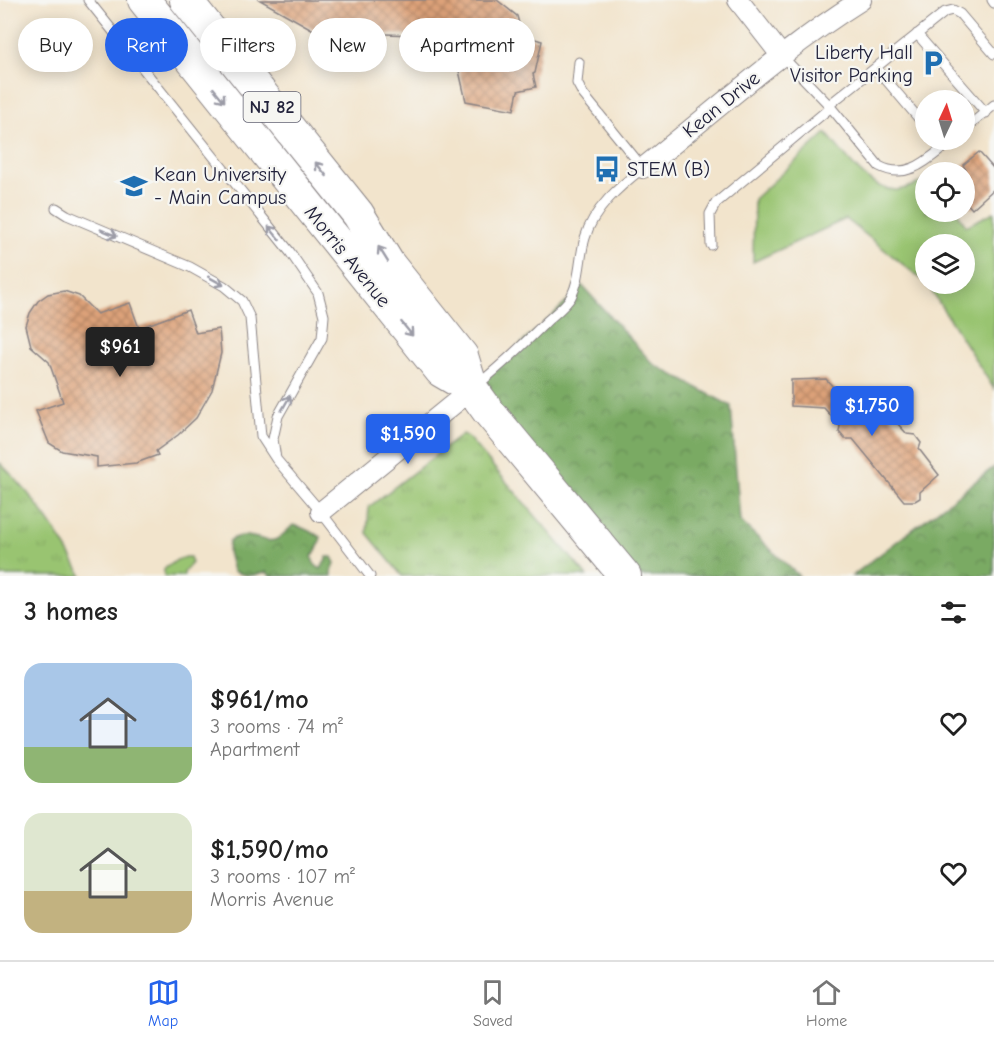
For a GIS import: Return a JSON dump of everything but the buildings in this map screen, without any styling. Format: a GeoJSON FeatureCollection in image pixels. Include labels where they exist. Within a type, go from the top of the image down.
{"type":"FeatureCollection","features":[{"type":"Feature","properties":{"kind":"main road","name":"Morris Avenue"},"geometry":{"type":"LineString","coordinates":[[144,0],[441,371],[472,389],[625,576]]}},
{"type":"Feature","properties":{"kind":"main road","name":"Morris Avenue"},"geometry":{"type":"LineString","coordinates":[[186,0],[357,214],[388,263],[462,356],[472,389]]}},
{"type":"Feature","properties":{"kind":"street"},"geometry":{"type":"LineString","coordinates":[[738,0],[781,55]]}},
{"type":"Feature","properties":{"kind":"street","name":"Kean Drive"},"geometry":{"type":"LineString","coordinates":[[643,168],[781,55],[822,24],[861,0]]}},
{"type":"Feature","properties":{"kind":"street"},"geometry":{"type":"LineString","coordinates":[[321,512],[472,389]]}},
{"type":"Feature","properties":{"kind":"lane"},"geometry":{"type":"LineString","coordinates":[[88,0],[290,252],[318,293],[324,316],[322,338],[278,416],[273,439],[276,459]]}},
{"type":"Feature","properties":{"kind":"lane"},"geometry":{"type":"LineString","coordinates":[[711,245],[710,214],[716,203],[945,12],[953,10],[960,14],[994,54]]}},
{"type":"Feature","properties":{"kind":"lane"},"geometry":{"type":"LineString","coordinates":[[917,34],[986,113]]}},
{"type":"Feature","properties":{"kind":"lane"},"geometry":{"type":"LineString","coordinates":[[781,55],[830,106],[879,166],[890,172],[917,168],[934,150]]}},
{"type":"Feature","properties":{"kind":"lane"},"geometry":{"type":"LineString","coordinates":[[579,62],[577,83],[583,94],[643,168]]}},
{"type":"Feature","properties":{"kind":"lane"},"geometry":{"type":"LineString","coordinates":[[876,68],[915,114]]}},
{"type":"Feature","properties":{"kind":"lane"},"geometry":{"type":"LineString","coordinates":[[975,122],[994,105]]}},
{"type":"Feature","properties":{"kind":"lane","name":"Kean Drive"},"geometry":{"type":"LineString","coordinates":[[472,389],[497,369],[570,299],[578,281],[585,238],[592,221],[623,184],[643,168]]}},
{"type":"Feature","properties":{"kind":"lane"},"geometry":{"type":"LineString","coordinates":[[56,208],[67,215],[190,267],[224,286],[242,301],[250,318],[261,436],[276,459],[321,512],[370,576]]}},
{"type":"Feature","properties":{"kind":"green space"},"geometry":{"type":"Polygon","coordinates":[[[826,133],[858,170],[877,185],[898,190],[915,185],[915,222],[963,222],[966,226],[994,212],[994,389],[933,294],[975,294],[975,234],[915,234],[915,274],[846,219],[753,262],[754,199],[826,133]]]}},
{"type":"Feature","properties":{"kind":"green space"},"geometry":{"type":"Polygon","coordinates":[[[578,281],[653,364],[731,406],[740,521],[799,576],[626,576],[472,389],[570,299],[578,281]]]}},
{"type":"Feature","properties":{"kind":"green space"},"geometry":{"type":"Polygon","coordinates":[[[463,434],[587,576],[402,576],[367,533],[369,507],[463,434]]]}},
{"type":"Feature","properties":{"kind":"green space"},"geometry":{"type":"Polygon","coordinates":[[[0,463],[46,516],[82,576],[0,576],[0,463]]]}},
{"type":"Feature","properties":{"kind":"green space"},"geometry":{"type":"Polygon","coordinates":[[[994,467],[994,576],[852,576],[994,467]]]}},
{"type":"Feature","properties":{"kind":"green space"},"geometry":{"type":"Polygon","coordinates":[[[293,525],[321,537],[312,559],[321,569],[327,557],[332,557],[335,563],[332,576],[270,576],[267,572],[250,575],[233,571],[228,552],[229,541],[236,537],[249,536],[272,541],[279,538],[293,525]]]}},
{"type":"Feature","properties":{"kind":"green space"},"geometry":{"type":"Polygon","coordinates":[[[190,557],[192,563],[184,572],[184,576],[164,576],[164,569],[190,557]]]}},
{"type":"Feature","properties":{"kind":"place","name":"Liberty Hall Visitor Parking"},"geometry":{"type":"Point","coordinates":[933,63]}},
{"type":"Feature","properties":{"kind":"place","name":"STEM (B)"},"geometry":{"type":"Point","coordinates":[607,169]}},
{"type":"Feature","properties":{"kind":"place","name":"Kean University - Main Campus"},"geometry":{"type":"Point","coordinates":[134,186]}}]}
